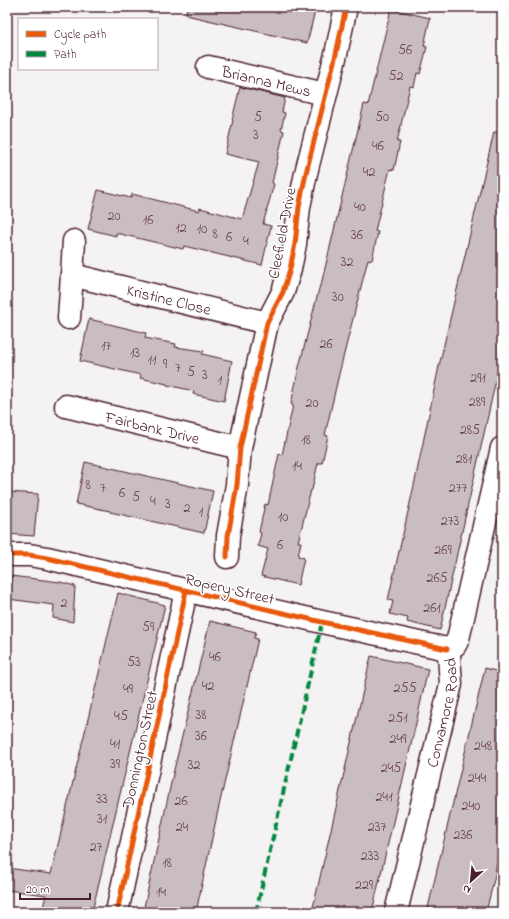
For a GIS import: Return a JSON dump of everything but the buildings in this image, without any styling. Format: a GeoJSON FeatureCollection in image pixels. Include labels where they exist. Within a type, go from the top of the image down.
{"type":"FeatureCollection","features":[{"type":"Feature","properties":{"kind":"street","name":"Cleefield Drive"},"geometry":{"type":"LineString","coordinates":[[228,557],[228,536],[237,485],[240,448],[267,323],[283,292],[290,269],[296,244],[299,207],[306,173],[336,54],[346,7]]}},
{"type":"Feature","properties":{"kind":"street","name":"Brianna Mews"},"geometry":{"type":"LineString","coordinates":[[208,67],[325,94]]}},
{"type":"Feature","properties":{"kind":"street"},"geometry":{"type":"LineString","coordinates":[[69,318],[74,241]]}},
{"type":"Feature","properties":{"kind":"street","name":"Kristine Close"},"geometry":{"type":"LineString","coordinates":[[72,274],[267,323]]}},
{"type":"Feature","properties":{"kind":"street","name":"Fairbank Drive"},"geometry":{"type":"LineString","coordinates":[[66,406],[240,448]]}},
{"type":"Feature","properties":{"kind":"street","name":"Convamore Road"},"geometry":{"type":"LineString","coordinates":[[396,912],[451,684],[449,655],[447,649],[456,645],[458,639],[502,448]]}},
{"type":"Feature","properties":{"kind":"street","name":"Ropery Street"},"geometry":{"type":"LineString","coordinates":[[7,555],[29,555],[41,557],[322,622],[447,649]]}},
{"type":"Feature","properties":{"kind":"street","name":"Donnington Street"},"geometry":{"type":"LineString","coordinates":[[117,912],[186,591]]}},
{"type":"Feature","properties":{"kind":"marked path"},"geometry":{"type":"LineString","coordinates":[[256,912],[322,622]]}},
{"type":"Feature","properties":{"kind":"cycle path"},"geometry":{"type":"LineString","coordinates":[[227,557],[228,536],[237,485],[240,448],[267,323],[283,292],[290,269],[295,244],[299,207],[306,173],[336,54],[346,7]]}},
{"type":"Feature","properties":{"kind":"cycle path"},"geometry":{"type":"LineString","coordinates":[[7,555],[29,555],[47,558],[322,622],[447,649]]}},
{"type":"Feature","properties":{"kind":"cycle path"},"geometry":{"type":"LineString","coordinates":[[117,912],[186,591]]}}]}
